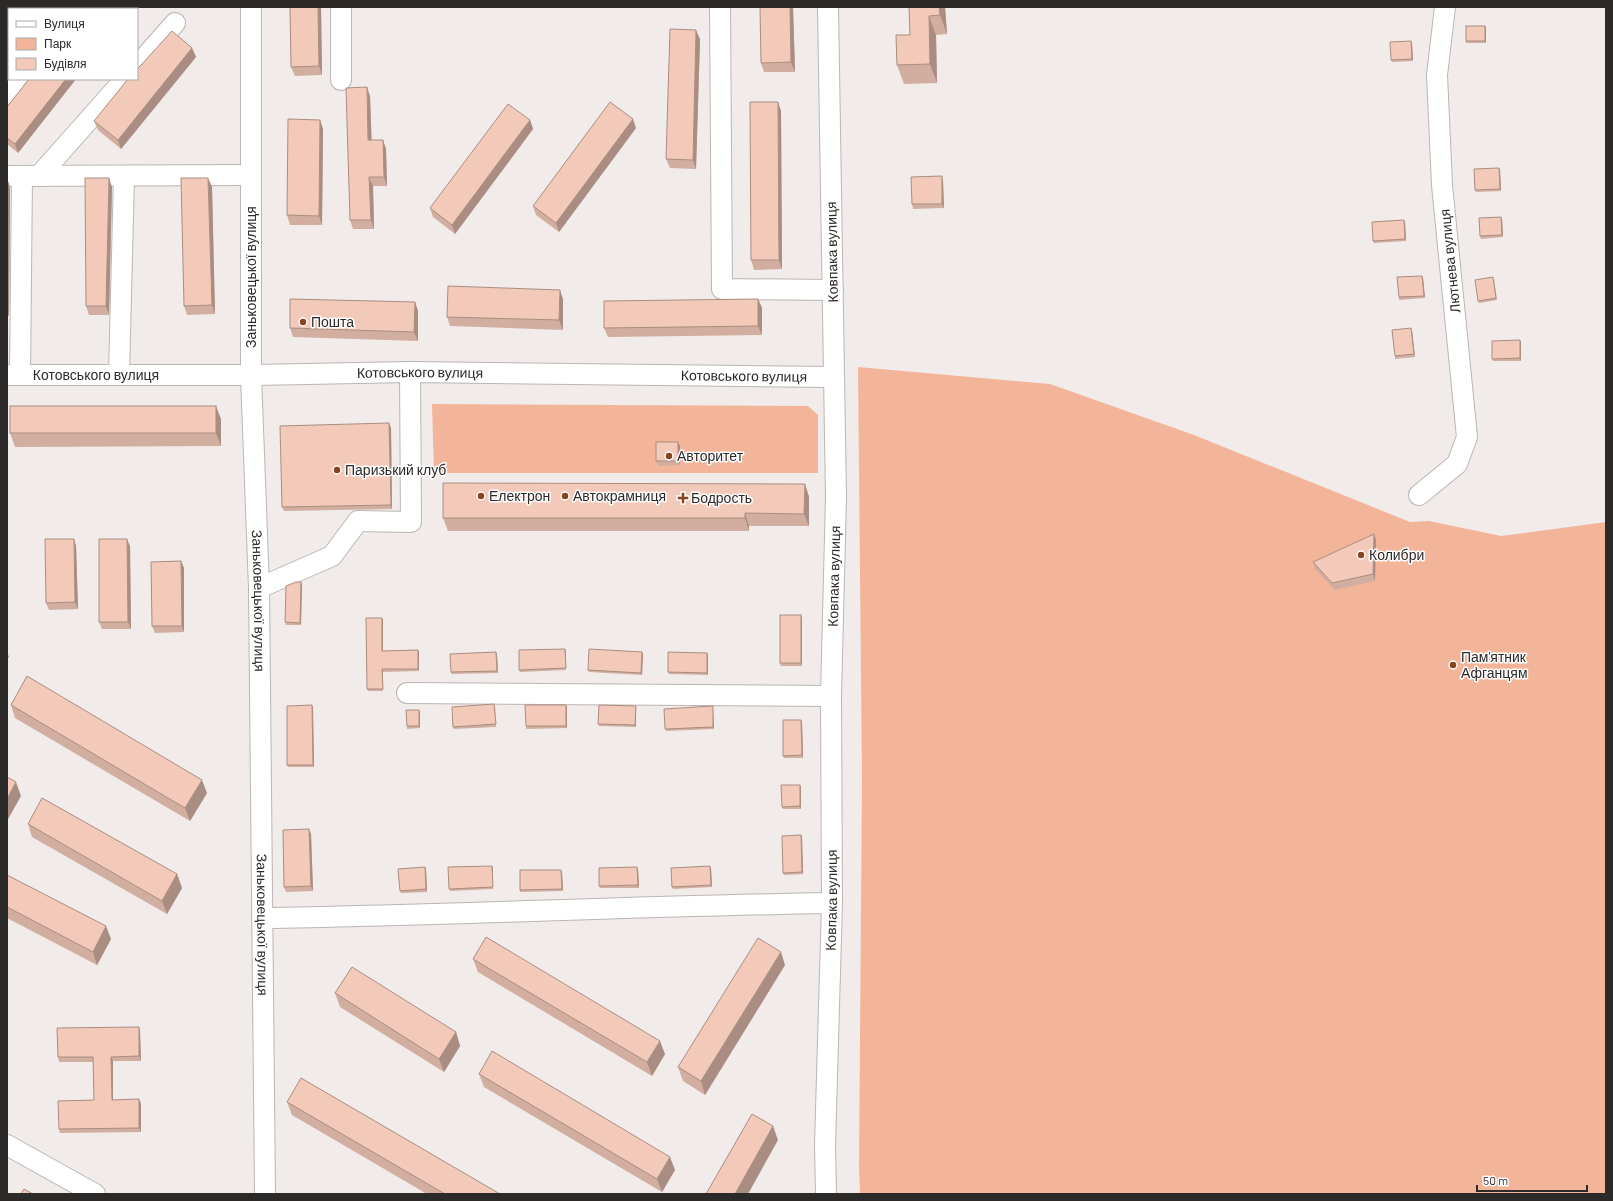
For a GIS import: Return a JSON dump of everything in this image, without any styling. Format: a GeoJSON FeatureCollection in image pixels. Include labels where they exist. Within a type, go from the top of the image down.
{"type":"FeatureCollection","features":[{"type":"Feature","properties":{"kind":"street","name":"Заньковецької вулиця"},"geometry":{"type":"LineString","coordinates":[[251,7],[251,375],[259,588],[265,1194]]}},
{"type":"Feature","properties":{"kind":"street"},"geometry":{"type":"LineString","coordinates":[[341,7],[341,80]]}},
{"type":"Feature","properties":{"kind":"street"},"geometry":{"type":"LineString","coordinates":[[720,7],[722,289],[833,290]]}},
{"type":"Feature","properties":{"kind":"street","name":"Ковпака вулиця"},"geometry":{"type":"LineString","coordinates":[[826,1194],[825,1146],[832,903],[831,696],[836,497],[828,7]]}},
{"type":"Feature","properties":{"kind":"street","name":"Лютнева вулиця"},"geometry":{"type":"LineString","coordinates":[[1419,495],[1457,464],[1467,437],[1442,185],[1437,75],[1445,7]]}},
{"type":"Feature","properties":{"kind":"street"},"geometry":{"type":"LineString","coordinates":[[138,65],[175,23]]}},
{"type":"Feature","properties":{"kind":"street"},"geometry":{"type":"LineString","coordinates":[[7,94],[18,80]]}},
{"type":"Feature","properties":{"kind":"street"},"geometry":{"type":"LineString","coordinates":[[14,375],[23,176],[124,80]]}},
{"type":"Feature","properties":{"kind":"street"},"geometry":{"type":"LineString","coordinates":[[23,176],[251,175]]}},
{"type":"Feature","properties":{"kind":"street"},"geometry":{"type":"LineString","coordinates":[[119,375],[124,176]]}},
{"type":"Feature","properties":{"kind":"street"},"geometry":{"type":"LineString","coordinates":[[259,588],[332,556],[358,522],[411,522],[410,372]]}},
{"type":"Feature","properties":{"kind":"street","name":"Котовського вулиця"},"geometry":{"type":"LineString","coordinates":[[14,375],[251,375],[410,372],[833,377]]}},
{"type":"Feature","properties":{"kind":"street"},"geometry":{"type":"LineString","coordinates":[[407,693],[831,696]]}},
{"type":"Feature","properties":{"kind":"street"},"geometry":{"type":"LineString","coordinates":[[262,918],[412,916],[724,905],[832,903]]}},
{"type":"Feature","properties":{"kind":"street"},"geometry":{"type":"LineString","coordinates":[[7,1145],[95,1194]]}},
{"type":"Feature","properties":{"kind":"green space"},"geometry":{"type":"Polygon","coordinates":[[[858,367],[1050,384],[1194,435],[1410,522],[1429,521],[1501,536],[1606,522],[1606,1194],[860,1194],[862,779],[858,367]]]}},
{"type":"Feature","properties":{"kind":"green space"},"geometry":{"type":"Polygon","coordinates":[[[432,404],[808,406],[818,415],[818,473],[434,473],[432,404]]]}},
{"type":"Feature","properties":{"kind":"building"},"geometry":{"type":"Polygon","coordinates":[[[290,7],[318,7],[319,66],[291,67],[290,7]]]}},
{"type":"Feature","properties":{"kind":"building"},"geometry":{"type":"Polygon","coordinates":[[[760,7],[790,7],[791,62],[761,63],[760,7]]]}},
{"type":"Feature","properties":{"kind":"building"},"geometry":{"type":"Polygon","coordinates":[[[909,7],[939,7],[940,15],[929,16],[930,64],[897,65],[896,35],[910,35],[909,7]]]}},
{"type":"Feature","properties":{"kind":"building"},"geometry":{"type":"Polygon","coordinates":[[[1466,26],[1485,26],[1485,41],[1466,41],[1466,26]]]}},
{"type":"Feature","properties":{"kind":"building"},"geometry":{"type":"Polygon","coordinates":[[[670,29],[696,30],[693,160],[666,159],[670,29]]]}},
{"type":"Feature","properties":{"kind":"building"},"geometry":{"type":"Polygon","coordinates":[[[172,31],[192,48],[118,140],[94,121],[127,80],[138,80],[138,68],[172,31]]]}},
{"type":"Feature","properties":{"kind":"building"},"geometry":{"type":"Polygon","coordinates":[[[1411,41],[1412,59],[1391,60],[1390,42],[1411,41]]]}},
{"type":"Feature","properties":{"kind":"building"},"geometry":{"type":"Polygon","coordinates":[[[28,80],[65,80],[15,144],[7,138],[7,107],[28,80]]]}},
{"type":"Feature","properties":{"kind":"building"},"geometry":{"type":"Polygon","coordinates":[[[367,87],[368,140],[383,140],[384,177],[369,177],[371,220],[350,220],[346,88],[367,87]]]}},
{"type":"Feature","properties":{"kind":"building"},"geometry":{"type":"Polygon","coordinates":[[[610,102],[633,119],[556,223],[533,206],[610,102]]]}},
{"type":"Feature","properties":{"kind":"building"},"geometry":{"type":"Polygon","coordinates":[[[750,102],[778,102],[779,260],[751,260],[750,102]]]}},
{"type":"Feature","properties":{"kind":"building"},"geometry":{"type":"Polygon","coordinates":[[[508,104],[530,120],[452,225],[430,208],[508,104]]]}},
{"type":"Feature","properties":{"kind":"building"},"geometry":{"type":"Polygon","coordinates":[[[288,119],[320,120],[319,216],[287,215],[288,119]]]}},
{"type":"Feature","properties":{"kind":"building"},"geometry":{"type":"Polygon","coordinates":[[[1499,168],[1500,189],[1475,190],[1474,169],[1499,168]]]}},
{"type":"Feature","properties":{"kind":"building"},"geometry":{"type":"Polygon","coordinates":[[[942,176],[942,204],[912,204],[911,177],[942,176]]]}},
{"type":"Feature","properties":{"kind":"building"},"geometry":{"type":"Polygon","coordinates":[[[85,178],[109,178],[106,306],[86,306],[85,178]]]}},
{"type":"Feature","properties":{"kind":"building"},"geometry":{"type":"Polygon","coordinates":[[[181,178],[208,178],[212,305],[184,306],[181,178]]]}},
{"type":"Feature","properties":{"kind":"building"},"geometry":{"type":"Polygon","coordinates":[[[1501,217],[1502,235],[1480,236],[1479,218],[1501,217]]]}},
{"type":"Feature","properties":{"kind":"building"},"geometry":{"type":"Polygon","coordinates":[[[1404,220],[1405,239],[1373,241],[1372,222],[1404,220]]]}},
{"type":"Feature","properties":{"kind":"building"},"geometry":{"type":"Polygon","coordinates":[[[1422,276],[1424,296],[1399,297],[1397,277],[1422,276]]]}},
{"type":"Feature","properties":{"kind":"building"},"geometry":{"type":"Polygon","coordinates":[[[1493,277],[1496,298],[1478,301],[1475,280],[1493,277]]]}},
{"type":"Feature","properties":{"kind":"building"},"geometry":{"type":"Polygon","coordinates":[[[448,286],[560,290],[559,320],[447,317],[448,286]]]}},
{"type":"Feature","properties":{"kind":"building"},"geometry":{"type":"Polygon","coordinates":[[[290,299],[415,302],[414,332],[290,328],[290,299]]]}},
{"type":"Feature","properties":{"kind":"building"},"geometry":{"type":"Polygon","coordinates":[[[758,299],[758,326],[604,328],[604,301],[758,299]]]}},
{"type":"Feature","properties":{"kind":"building"},"geometry":{"type":"Polygon","coordinates":[[[1411,328],[1414,354],[1395,356],[1392,330],[1411,328]]]}},
{"type":"Feature","properties":{"kind":"building"},"geometry":{"type":"Polygon","coordinates":[[[1520,340],[1520,358],[1492,359],[1492,341],[1520,340]]]}},
{"type":"Feature","properties":{"kind":"building"},"geometry":{"type":"Polygon","coordinates":[[[10,406],[216,406],[216,433],[10,433],[10,406]]]}},
{"type":"Feature","properties":{"kind":"building","name":"Паризький клуб"},"geometry":{"type":"Polygon","coordinates":[[[389,423],[391,505],[282,507],[280,426],[389,423]]]}},
{"type":"Feature","properties":{"kind":"building","name":"Авторитет"},"geometry":{"type":"Polygon","coordinates":[[[656,442],[678,442],[678,461],[656,461],[656,442]]]}},
{"type":"Feature","properties":{"kind":"building"},"geometry":{"type":"Polygon","coordinates":[[[443,483],[805,484],[804,514],[745,513],[745,518],[443,518],[443,483]]]}},
{"type":"Feature","properties":{"kind":"building","name":"Колибри"},"geometry":{"type":"Polygon","coordinates":[[[1374,534],[1373,574],[1332,583],[1313,562],[1374,534]]]}},
{"type":"Feature","properties":{"kind":"building"},"geometry":{"type":"Polygon","coordinates":[[[45,539],[74,539],[75,602],[46,603],[45,539]]]}},
{"type":"Feature","properties":{"kind":"building"},"geometry":{"type":"Polygon","coordinates":[[[99,539],[127,539],[128,622],[99,622],[99,539]]]}},
{"type":"Feature","properties":{"kind":"building"},"geometry":{"type":"Polygon","coordinates":[[[181,561],[182,626],[152,626],[151,562],[181,561]]]}},
{"type":"Feature","properties":{"kind":"building"},"geometry":{"type":"Polygon","coordinates":[[[296,582],[301,582],[300,623],[285,622],[286,586],[296,582]]]}},
{"type":"Feature","properties":{"kind":"building"},"geometry":{"type":"Polygon","coordinates":[[[780,615],[801,615],[801,663],[780,663],[780,615]]]}},
{"type":"Feature","properties":{"kind":"building"},"geometry":{"type":"Polygon","coordinates":[[[366,618],[382,618],[382,651],[418,650],[418,669],[382,669],[383,689],[367,689],[366,618]]]}},
{"type":"Feature","properties":{"kind":"building"},"geometry":{"type":"Polygon","coordinates":[[[565,649],[566,668],[519,670],[519,650],[565,649]]]}},
{"type":"Feature","properties":{"kind":"building"},"geometry":{"type":"Polygon","coordinates":[[[589,649],[642,652],[641,673],[588,670],[589,649]]]}},
{"type":"Feature","properties":{"kind":"building"},"geometry":{"type":"Polygon","coordinates":[[[496,652],[497,671],[451,672],[450,654],[496,652]]]}},
{"type":"Feature","properties":{"kind":"building"},"geometry":{"type":"Polygon","coordinates":[[[668,652],[707,653],[707,673],[668,672],[668,652]]]}},
{"type":"Feature","properties":{"kind":"building"},"geometry":{"type":"Polygon","coordinates":[[[27,676],[202,780],[185,808],[11,705],[27,676]]]}},
{"type":"Feature","properties":{"kind":"building"},"geometry":{"type":"Polygon","coordinates":[[[494,704],[496,724],[453,727],[452,707],[494,704]]]}},
{"type":"Feature","properties":{"kind":"building"},"geometry":{"type":"Polygon","coordinates":[[[312,705],[313,765],[287,765],[287,706],[312,705]]]}},
{"type":"Feature","properties":{"kind":"building"},"geometry":{"type":"Polygon","coordinates":[[[525,705],[566,705],[566,726],[526,726],[525,705]]]}},
{"type":"Feature","properties":{"kind":"building"},"geometry":{"type":"Polygon","coordinates":[[[599,705],[636,706],[635,725],[598,724],[599,705]]]}},
{"type":"Feature","properties":{"kind":"building"},"geometry":{"type":"Polygon","coordinates":[[[713,706],[713,727],[665,729],[664,709],[713,706]]]}},
{"type":"Feature","properties":{"kind":"building"},"geometry":{"type":"Polygon","coordinates":[[[406,710],[419,710],[419,726],[407,726],[406,710]]]}},
{"type":"Feature","properties":{"kind":"building"},"geometry":{"type":"Polygon","coordinates":[[[783,720],[801,720],[802,755],[783,756],[783,720]]]}},
{"type":"Feature","properties":{"kind":"building"},"geometry":{"type":"Polygon","coordinates":[[[7,777],[16,782],[7,799],[7,777]]]}},
{"type":"Feature","properties":{"kind":"building"},"geometry":{"type":"Polygon","coordinates":[[[781,785],[800,785],[800,806],[782,807],[781,785]]]}},
{"type":"Feature","properties":{"kind":"building"},"geometry":{"type":"Polygon","coordinates":[[[42,798],[177,874],[162,901],[28,824],[42,798]]]}},
{"type":"Feature","properties":{"kind":"building"},"geometry":{"type":"Polygon","coordinates":[[[309,829],[311,886],[284,887],[283,830],[309,829]]]}},
{"type":"Feature","properties":{"kind":"building"},"geometry":{"type":"Polygon","coordinates":[[[801,835],[802,872],[783,873],[782,836],[801,835]]]}},
{"type":"Feature","properties":{"kind":"building"},"geometry":{"type":"Polygon","coordinates":[[[492,866],[493,887],[449,889],[448,867],[492,866]]]}},
{"type":"Feature","properties":{"kind":"building"},"geometry":{"type":"Polygon","coordinates":[[[710,866],[711,885],[672,887],[671,868],[710,866]]]}},
{"type":"Feature","properties":{"kind":"building"},"geometry":{"type":"Polygon","coordinates":[[[425,867],[426,889],[400,891],[398,869],[425,867]]]}},
{"type":"Feature","properties":{"kind":"building"},"geometry":{"type":"Polygon","coordinates":[[[637,867],[638,885],[599,886],[599,868],[637,867]]]}},
{"type":"Feature","properties":{"kind":"building"},"geometry":{"type":"Polygon","coordinates":[[[520,870],[561,870],[562,889],[520,890],[520,870]]]}},
{"type":"Feature","properties":{"kind":"building"},"geometry":{"type":"Polygon","coordinates":[[[7,875],[106,926],[93,952],[7,907],[7,875]]]}},
{"type":"Feature","properties":{"kind":"building"},"geometry":{"type":"Polygon","coordinates":[[[486,937],[660,1041],[647,1062],[473,959],[486,937]]]}},
{"type":"Feature","properties":{"kind":"building"},"geometry":{"type":"Polygon","coordinates":[[[758,938],[781,952],[701,1081],[678,1067],[758,938]]]}},
{"type":"Feature","properties":{"kind":"building"},"geometry":{"type":"Polygon","coordinates":[[[352,967],[456,1032],[439,1059],[335,993],[352,967]]]}},
{"type":"Feature","properties":{"kind":"building"},"geometry":{"type":"Polygon","coordinates":[[[139,1027],[139,1056],[111,1057],[112,1100],[139,1099],[139,1128],[59,1129],[58,1101],[94,1100],[93,1057],[58,1057],[57,1028],[139,1027]]]}},
{"type":"Feature","properties":{"kind":"building"},"geometry":{"type":"Polygon","coordinates":[[[492,1051],[670,1157],[657,1179],[479,1074],[492,1051]]]}},
{"type":"Feature","properties":{"kind":"building"},"geometry":{"type":"Polygon","coordinates":[[[301,1078],[500,1194],[445,1194],[287,1102],[301,1078]]]}},
{"type":"Feature","properties":{"kind":"building"},"geometry":{"type":"Polygon","coordinates":[[[752,1114],[773,1126],[735,1194],[706,1194],[752,1114]]]}},
{"type":"Feature","properties":{"kind":"building"},"geometry":{"type":"Polygon","coordinates":[[[24,1189],[33,1194],[21,1194],[24,1189]]]}},
{"type":"Feature","properties":{"kind":"place","name":"Пошта"},"geometry":{"type":"Point","coordinates":[303,322]}},
{"type":"Feature","properties":{"kind":"place","name":"Авторитет"},"geometry":{"type":"Point","coordinates":[669,456]}},
{"type":"Feature","properties":{"kind":"place","name":"Паризький клуб"},"geometry":{"type":"Point","coordinates":[337,470]}},
{"type":"Feature","properties":{"kind":"place","name":"Електрон"},"geometry":{"type":"Point","coordinates":[481,496]}},
{"type":"Feature","properties":{"kind":"place","name":"Автокрамниця"},"geometry":{"type":"Point","coordinates":[565,496]}},
{"type":"Feature","properties":{"kind":"place","name":"Бодрость"},"geometry":{"type":"Point","coordinates":[683,498]}},
{"type":"Feature","properties":{"kind":"place","name":"Колибри"},"geometry":{"type":"Point","coordinates":[1361,555]}},
{"type":"Feature","properties":{"kind":"place","name":"Пам'ятник Афганцям"},"geometry":{"type":"Point","coordinates":[1453,665]}}]}
